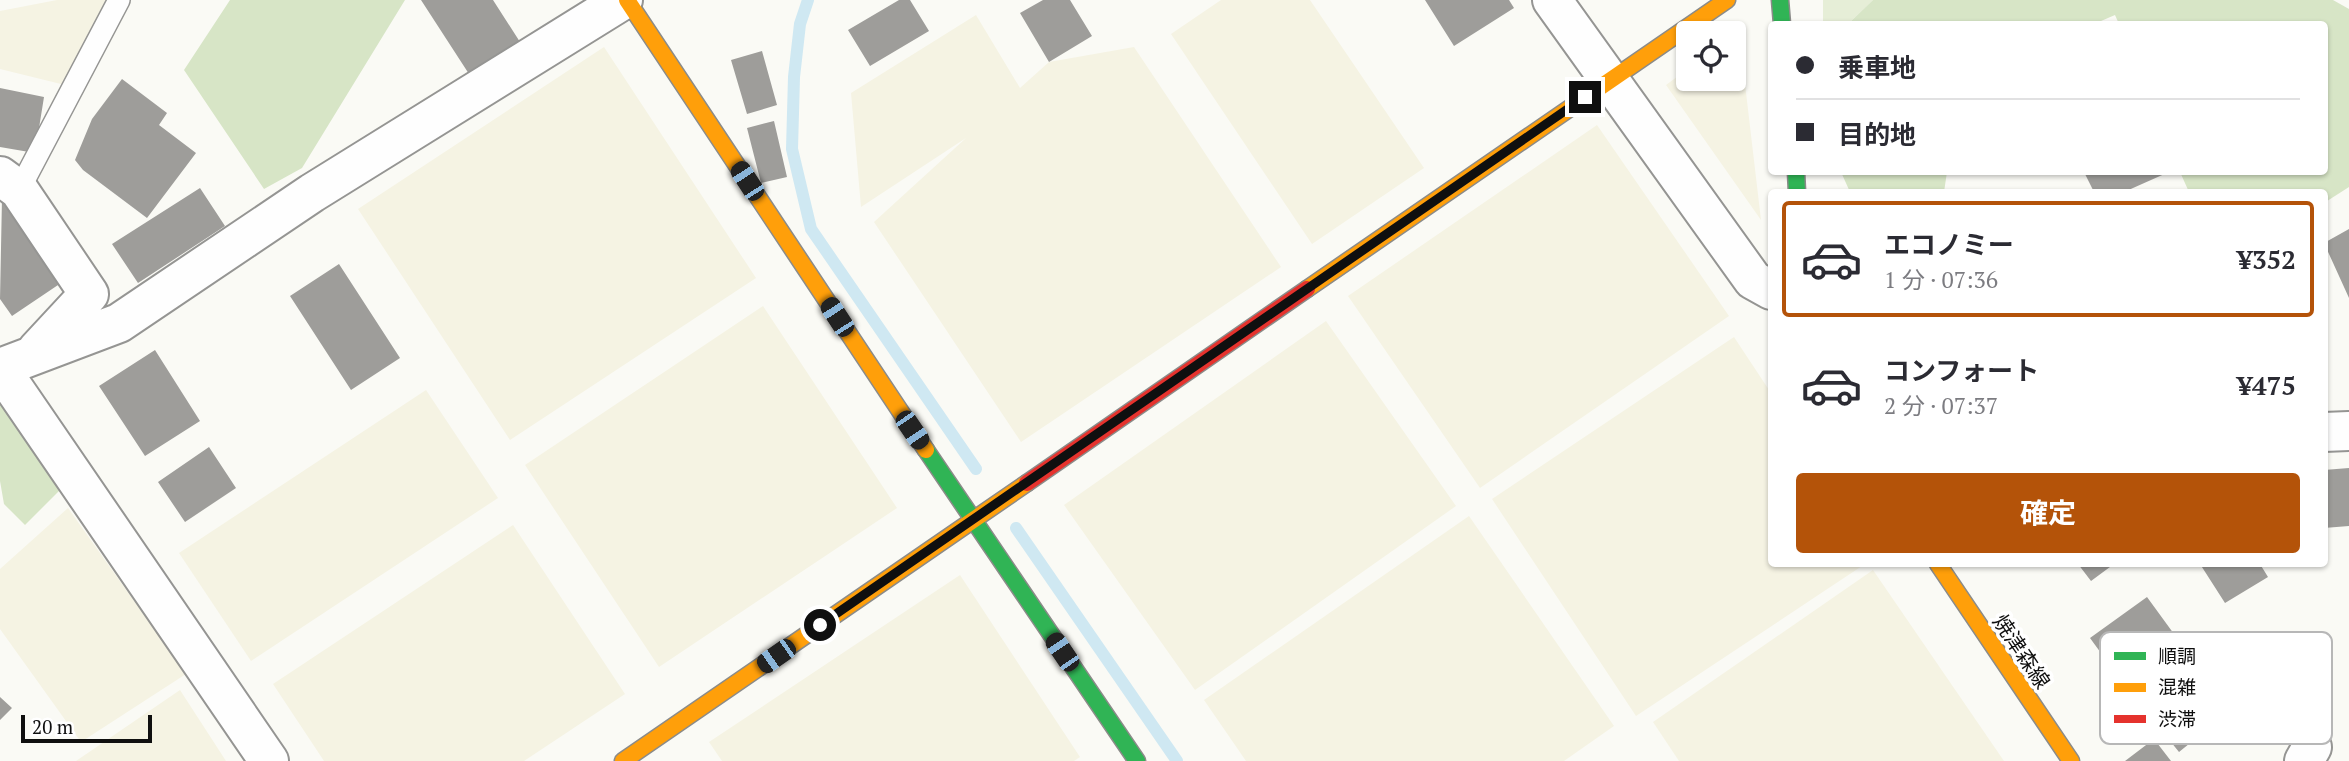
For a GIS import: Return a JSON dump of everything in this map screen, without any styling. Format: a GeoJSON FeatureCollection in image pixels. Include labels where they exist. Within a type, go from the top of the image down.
{"type":"FeatureCollection","features":[{"type":"Feature","properties":{"kind":"street"},"geometry":{"type":"LineString","coordinates":[[10,364],[119,323],[312,193],[625,0],[972,520],[1137,761]]}},
{"type":"Feature","properties":{"kind":"street"},"geometry":{"type":"LineString","coordinates":[[1552,0],[1608,82],[1753,280],[1768,288]]}},
{"type":"Feature","properties":{"kind":"street"},"geometry":{"type":"LineString","coordinates":[[623,761],[1727,0]]}},
{"type":"Feature","properties":{"kind":"street"},"geometry":{"type":"LineString","coordinates":[[1780,0],[1782,21]]}},
{"type":"Feature","properties":{"kind":"street"},"geometry":{"type":"LineString","coordinates":[[10,183],[89,294],[10,364]]}},
{"type":"Feature","properties":{"kind":"street"},"geometry":{"type":"LineString","coordinates":[[10,364],[270,761]]}},
{"type":"Feature","properties":{"kind":"street"},"geometry":{"type":"LineString","coordinates":[[2328,432],[2349,431]]}},
{"type":"Feature","properties":{"kind":"street","name":"焼津森線"},"geometry":{"type":"LineString","coordinates":[[1940,567],[2071,761]]}},
{"type":"Feature","properties":{"kind":"lane"},"geometry":{"type":"LineString","coordinates":[[10,183],[110,11],[119,0]]}},
{"type":"Feature","properties":{"kind":"shaded area"},"geometry":{"type":"Polygon","coordinates":[[[57,0],[117,0],[65,85],[0,69],[0,11],[57,0]]]}},
{"type":"Feature","properties":{"kind":"shaded area"},"geometry":{"type":"Polygon","coordinates":[[[1221,0],[1310,0],[1424,168],[1312,244],[1171,34],[1221,0]]]}},
{"type":"Feature","properties":{"kind":"shaded area"},"geometry":{"type":"Polygon","coordinates":[[[976,15],[1020,88],[1049,62],[1134,47],[1281,267],[1021,442],[874,222],[966,138],[861,207],[851,93],[976,15]]]}},
{"type":"Feature","properties":{"kind":"shaded area"},"geometry":{"type":"Polygon","coordinates":[[[604,47],[756,278],[510,440],[358,209],[604,47]]]}},
{"type":"Feature","properties":{"kind":"shaded area"},"geometry":{"type":"Polygon","coordinates":[[[1676,78],[1676,91],[1746,91],[1761,220],[1666,85],[1676,78]]]}},
{"type":"Feature","properties":{"kind":"shaded area"},"geometry":{"type":"Polygon","coordinates":[[[1597,125],[1729,316],[1480,488],[1348,296],[1597,125]]]}},
{"type":"Feature","properties":{"kind":"shaded area"},"geometry":{"type":"Polygon","coordinates":[[[763,306],[897,508],[659,667],[525,465],[763,306]]]}},
{"type":"Feature","properties":{"kind":"shaded area"},"geometry":{"type":"Polygon","coordinates":[[[1326,321],[1456,506],[1195,690],[1064,505],[1326,321]]]}},
{"type":"Feature","properties":{"kind":"shaded area"},"geometry":{"type":"Polygon","coordinates":[[[1734,337],[1768,388],[1768,567],[1860,567],[1636,716],[1492,499],[1734,337]]]}},
{"type":"Feature","properties":{"kind":"shaded area"},"geometry":{"type":"Polygon","coordinates":[[[426,390],[498,498],[251,661],[179,553],[426,390]]]}},
{"type":"Feature","properties":{"kind":"shaded area"},"geometry":{"type":"Polygon","coordinates":[[[68,508],[186,674],[81,742],[0,629],[0,569],[68,508]]]}},
{"type":"Feature","properties":{"kind":"shaded area"},"geometry":{"type":"Polygon","coordinates":[[[1469,516],[1614,726],[1564,761],[1246,761],[1204,700],[1469,516]]]}},
{"type":"Feature","properties":{"kind":"shaded area"},"geometry":{"type":"Polygon","coordinates":[[[513,525],[625,694],[524,761],[324,761],[273,684],[513,525]]]}},
{"type":"Feature","properties":{"kind":"shaded area"},"geometry":{"type":"Polygon","coordinates":[[[1873,570],[2004,761],[1679,761],[1653,722],[1873,570]]]}},
{"type":"Feature","properties":{"kind":"shaded area"},"geometry":{"type":"Polygon","coordinates":[[[960,575],[1080,757],[1074,761],[722,761],[709,742],[960,575]]]}},
{"type":"Feature","properties":{"kind":"shaded area"},"geometry":{"type":"Polygon","coordinates":[[[180,690],[226,761],[76,761],[180,690]]]}},
{"type":"Feature","properties":{"kind":"green space"},"geometry":{"type":"Polygon","coordinates":[[[230,0],[405,0],[302,168],[264,189],[184,70],[230,0]]]}},
{"type":"Feature","properties":{"kind":"green space"},"geometry":{"type":"Polygon","coordinates":[[[1823,0],[1873,0],[1851,21],[1823,21],[1823,0]]]}},
{"type":"Feature","properties":{"kind":"green space"},"geometry":{"type":"Polygon","coordinates":[[[1873,0],[2333,0],[2349,9],[2349,187],[2328,200],[2328,189],[2188,189],[2181,175],[2328,175],[2328,21],[2118,21],[2115,15],[2101,21],[1851,21],[1873,0]]]}},
{"type":"Feature","properties":{"kind":"green space"},"geometry":{"type":"Polygon","coordinates":[[[1842,175],[1947,175],[1944,189],[1849,189],[1842,175]]]}},
{"type":"Feature","properties":{"kind":"green space"},"geometry":{"type":"Polygon","coordinates":[[[0,368],[65,485],[25,525],[4,504],[0,481],[0,368]]]}},
{"type":"Feature","properties":{"kind":"building"},"geometry":{"type":"Polygon","coordinates":[[[421,0],[493,0],[520,42],[469,74],[421,0]]]}},
{"type":"Feature","properties":{"kind":"building"},"geometry":{"type":"Polygon","coordinates":[[[899,0],[910,0],[929,31],[870,66],[848,30],[899,0]]]}},
{"type":"Feature","properties":{"kind":"building"},"geometry":{"type":"Polygon","coordinates":[[[1043,0],[1070,0],[1092,36],[1049,62],[1020,13],[1043,0]]]}},
{"type":"Feature","properties":{"kind":"building"},"geometry":{"type":"Polygon","coordinates":[[[1425,0],[1509,0],[1514,8],[1454,46],[1425,0]]]}},
{"type":"Feature","properties":{"kind":"building"},"geometry":{"type":"Polygon","coordinates":[[[762,51],[777,105],[747,114],[731,60],[762,51]]]}},
{"type":"Feature","properties":{"kind":"building"},"geometry":{"type":"Polygon","coordinates":[[[122,79],[167,113],[159,125],[196,153],[147,218],[83,170],[75,160],[92,119],[122,79]]]}},
{"type":"Feature","properties":{"kind":"building"},"geometry":{"type":"Polygon","coordinates":[[[0,88],[44,97],[35,153],[0,147],[0,88]]]}},
{"type":"Feature","properties":{"kind":"building"},"geometry":{"type":"Polygon","coordinates":[[[774,121],[787,177],[761,183],[747,128],[774,121]]]}},
{"type":"Feature","properties":{"kind":"building"},"geometry":{"type":"Polygon","coordinates":[[[2086,175],[2162,175],[2131,189],[2092,189],[2086,175]]]}},
{"type":"Feature","properties":{"kind":"building"},"geometry":{"type":"Polygon","coordinates":[[[200,188],[225,226],[138,283],[112,244],[200,188]]]}},
{"type":"Feature","properties":{"kind":"building"},"geometry":{"type":"Polygon","coordinates":[[[2,198],[61,283],[12,316],[0,299],[2,198]]]}},
{"type":"Feature","properties":{"kind":"building"},"geometry":{"type":"Polygon","coordinates":[[[2349,229],[2349,298],[2328,252],[2328,241],[2349,229]]]}},
{"type":"Feature","properties":{"kind":"building"},"geometry":{"type":"Polygon","coordinates":[[[339,264],[400,358],[351,390],[290,296],[339,264]]]}},
{"type":"Feature","properties":{"kind":"building"},"geometry":{"type":"Polygon","coordinates":[[[155,350],[200,421],[145,456],[99,386],[155,350]]]}},
{"type":"Feature","properties":{"kind":"building"},"geometry":{"type":"Polygon","coordinates":[[[209,447],[236,488],[185,522],[158,482],[209,447]]]}},
{"type":"Feature","properties":{"kind":"building"},"geometry":{"type":"Polygon","coordinates":[[[2349,468],[2349,526],[2328,528],[2328,470],[2349,468]]]}},
{"type":"Feature","properties":{"kind":"building"},"geometry":{"type":"Polygon","coordinates":[[[2080,567],[2110,567],[2091,581],[2080,567]]]}},
{"type":"Feature","properties":{"kind":"building"},"geometry":{"type":"Polygon","coordinates":[[[2202,567],[2262,567],[2268,577],[2225,603],[2202,567]]]}},
{"type":"Feature","properties":{"kind":"building"},"geometry":{"type":"Polygon","coordinates":[[[2147,597],[2173,632],[2100,632],[2100,652],[2090,638],[2147,597]]]}},
{"type":"Feature","properties":{"kind":"building"},"geometry":{"type":"Polygon","coordinates":[[[0,697],[12,708],[0,720],[0,697]]]}},
{"type":"Feature","properties":{"kind":"building"},"geometry":{"type":"Polygon","coordinates":[[[2147,744],[2158,744],[2171,761],[2125,761],[2147,744]]]}},
{"type":"Feature","properties":{"kind":"building"},"geometry":{"type":"Polygon","coordinates":[[[2173,744],[2189,744],[2179,752],[2173,744]]]}},
{"type":"Feature","properties":{"kind":"waterway"},"geometry":{"type":"LineString","coordinates":[[808,0],[800,24],[794,77],[792,149],[811,229],[976,469]]}},
{"type":"Feature","properties":{"kind":"waterway"},"geometry":{"type":"LineString","coordinates":[[1016,528],[1177,761]]}},
{"type":"Feature","properties":{"kind":"traffic: fast"},"geometry":{"type":"LineString","coordinates":[[1780,0],[1782,21]]}},
{"type":"Feature","properties":{"kind":"traffic: fast"},"geometry":{"type":"LineString","coordinates":[[1796,175],[1797,189]]}},
{"type":"Feature","properties":{"kind":"traffic: fast"},"geometry":{"type":"LineString","coordinates":[[926,450],[1137,761]]}},
{"type":"Feature","properties":{"kind":"traffic: slow"},"geometry":{"type":"LineString","coordinates":[[627,0],[926,450]]}},
{"type":"Feature","properties":{"kind":"traffic: slow"},"geometry":{"type":"LineString","coordinates":[[1307,289],[1727,0]]}},
{"type":"Feature","properties":{"kind":"traffic: slow"},"geometry":{"type":"LineString","coordinates":[[623,761],[1027,483]]}},
{"type":"Feature","properties":{"kind":"traffic: slow"},"geometry":{"type":"LineString","coordinates":[[1940,567],[2071,761]]}},
{"type":"Feature","properties":{"kind":"traffic: jam"},"geometry":{"type":"LineString","coordinates":[[1027,483],[1307,289]]}},
{"type":"Feature","properties":{"kind":"route"},"geometry":{"type":"LineString","coordinates":[[820,625],[1585,97]]}}]}
